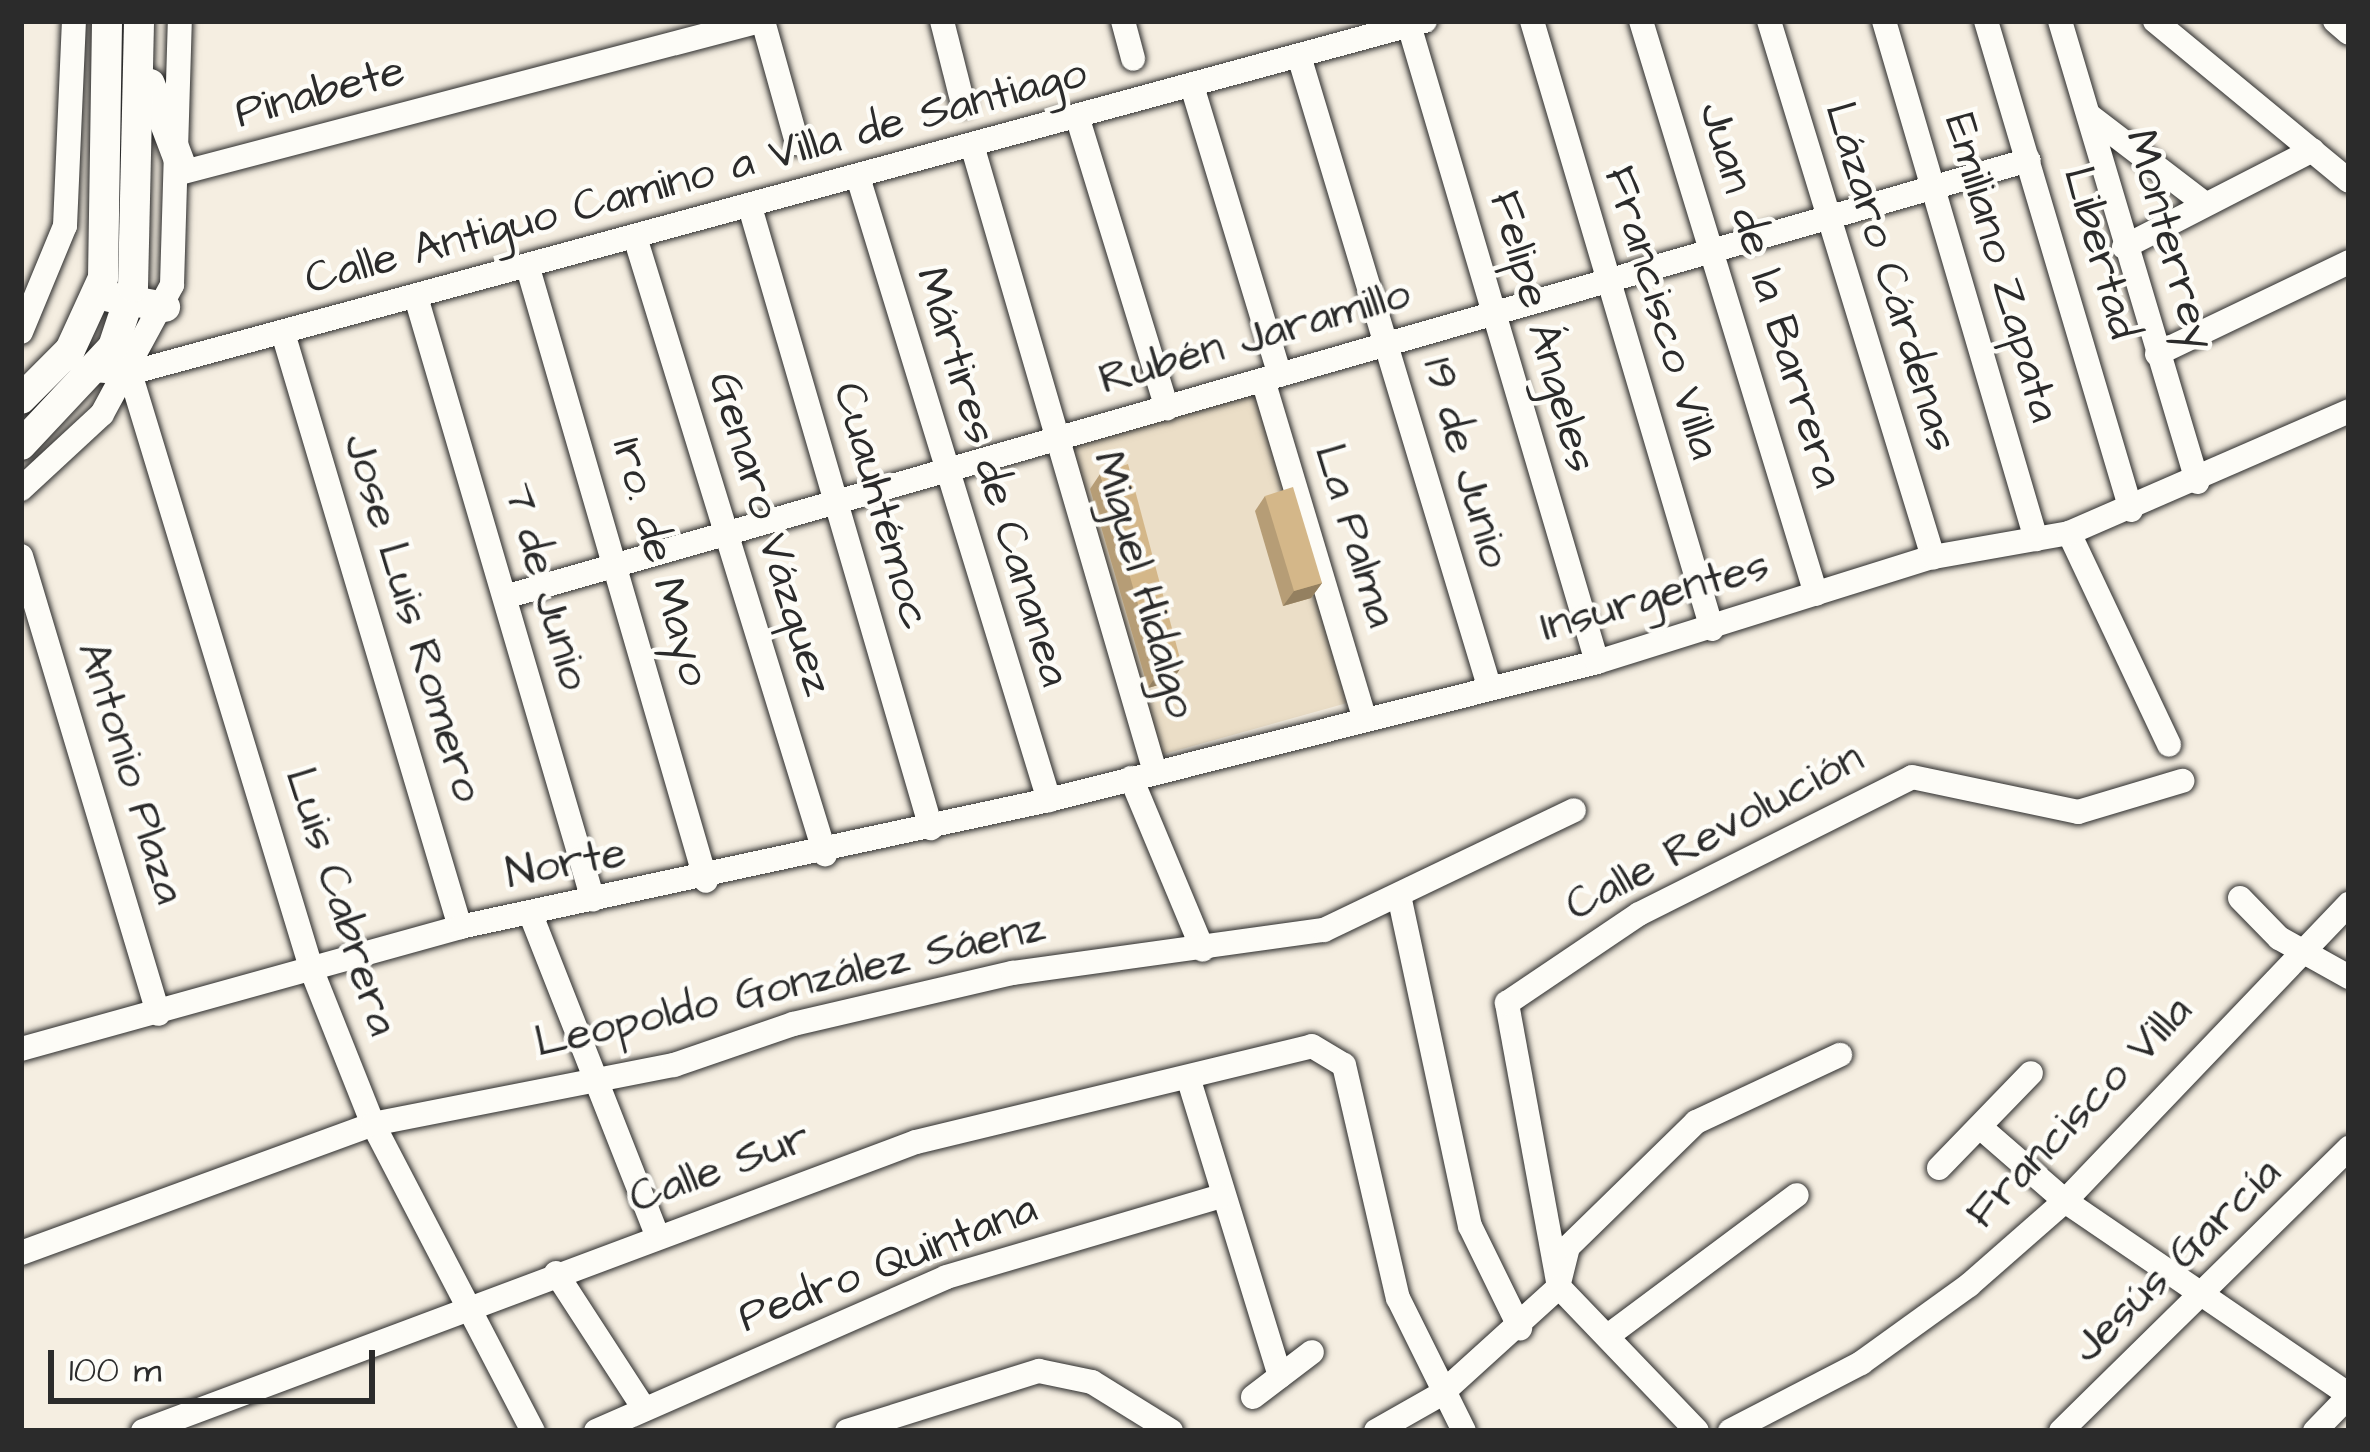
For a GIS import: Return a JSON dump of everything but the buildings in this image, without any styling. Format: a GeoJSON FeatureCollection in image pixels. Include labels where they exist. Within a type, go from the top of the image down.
{"type":"FeatureCollection","features":[{"type":"Feature","properties":{"kind":"main road"},"geometry":{"type":"LineString","coordinates":[[21,399],[56,368],[99,292],[111,217],[107,21]]}},
{"type":"Feature","properties":{"kind":"main road"},"geometry":{"type":"LineString","coordinates":[[21,445],[95,370],[129,303],[141,226],[139,21]]}},
{"type":"Feature","properties":{"kind":"main road"},"geometry":{"type":"LineString","coordinates":[[139,57],[180,168]]}},
{"type":"Feature","properties":{"kind":"main road"},"geometry":{"type":"LineString","coordinates":[[99,292],[129,303],[165,307]]}},
{"type":"Feature","properties":{"kind":"main road"},"geometry":{"type":"LineString","coordinates":[[21,383],[56,368]]}},
{"type":"Feature","properties":{"kind":"street"},"geometry":{"type":"LineString","coordinates":[[21,332],[64,226],[74,21]]}},
{"type":"Feature","properties":{"kind":"street"},"geometry":{"type":"LineString","coordinates":[[21,489],[130,373],[165,307],[180,168],[180,21]]}},
{"type":"Feature","properties":{"kind":"street"},"geometry":{"type":"LineString","coordinates":[[762,21],[797,143]]}},
{"type":"Feature","properties":{"kind":"street","name":"Pinabete"},"geometry":{"type":"LineString","coordinates":[[180,168],[762,21]]}},
{"type":"Feature","properties":{"kind":"street"},"geometry":{"type":"LineString","coordinates":[[942,21],[963,104]]}},
{"type":"Feature","properties":{"kind":"street"},"geometry":{"type":"LineString","coordinates":[[1123,21],[1133,59]]}},
{"type":"Feature","properties":{"kind":"street","name":"Francisco Villa"},"geometry":{"type":"LineString","coordinates":[[1532,21],[1712,629]]}},
{"type":"Feature","properties":{"kind":"street","name":"Juan de la Barrera"},"geometry":{"type":"LineString","coordinates":[[1641,21],[1816,594]]}},
{"type":"Feature","properties":{"kind":"street","name":"Lázaro Cárdenas"},"geometry":{"type":"LineString","coordinates":[[1769,21],[1933,557]]}},
{"type":"Feature","properties":{"kind":"street","name":"Emiliano Zapata"},"geometry":{"type":"LineString","coordinates":[[1884,21],[2036,539]]}},
{"type":"Feature","properties":{"kind":"street","name":"Libertad"},"geometry":{"type":"LineString","coordinates":[[1986,21],[2131,510]]}},
{"type":"Feature","properties":{"kind":"street","name":"Monterrey"},"geometry":{"type":"LineString","coordinates":[[2060,21],[2197,482]]}},
{"type":"Feature","properties":{"kind":"street"},"geometry":{"type":"LineString","coordinates":[[2156,21],[2349,182]]}},
{"type":"Feature","properties":{"kind":"street"},"geometry":{"type":"LineString","coordinates":[[2335,21],[2349,32]]}},
{"type":"Feature","properties":{"kind":"street","name":"Calle Antiguo Camino a Villa de Santiago"},"geometry":{"type":"LineString","coordinates":[[56,368],[130,373],[1417,23]]}},
{"type":"Feature","properties":{"kind":"street","name":"Felipe Ángeles"},"geometry":{"type":"LineString","coordinates":[[1417,23],[1492,314],[1597,662]]}},
{"type":"Feature","properties":{"kind":"street","name":"19 de Junio"},"geometry":{"type":"LineString","coordinates":[[1298,56],[1490,686]]}},
{"type":"Feature","properties":{"kind":"street","name":"La Palma"},"geometry":{"type":"LineString","coordinates":[[1192,86],[1364,716]]}},
{"type":"Feature","properties":{"kind":"street"},"geometry":{"type":"LineString","coordinates":[[1077,116],[1167,408]]}},
{"type":"Feature","properties":{"kind":"street"},"geometry":{"type":"LineString","coordinates":[[2090,116],[2201,201]]}},
{"type":"Feature","properties":{"kind":"street","name":"Miguel Hidalgo"},"geometry":{"type":"LineString","coordinates":[[972,145],[1056,439],[1143,775],[1202,950]]}},
{"type":"Feature","properties":{"kind":"street"},"geometry":{"type":"LineString","coordinates":[[2124,247],[2201,201],[2313,150]]}},
{"type":"Feature","properties":{"kind":"street","name":"Rubén Jaramillo"},"geometry":{"type":"LineString","coordinates":[[505,597],[1492,314],[1712,245],[2029,160]]}},
{"type":"Feature","properties":{"kind":"street","name":"Mártires de Cananea"},"geometry":{"type":"LineString","coordinates":[[858,177],[1049,800]]}},
{"type":"Feature","properties":{"kind":"street","name":"Cuauhtémoc"},"geometry":{"type":"LineString","coordinates":[[750,207],[931,828]]}},
{"type":"Feature","properties":{"kind":"street","name":"Genaro Vázquez"},"geometry":{"type":"LineString","coordinates":[[635,238],[825,854]]}},
{"type":"Feature","properties":{"kind":"street"},"geometry":{"type":"LineString","coordinates":[[2157,354],[2349,262]]}},
{"type":"Feature","properties":{"kind":"street","name":"1ro. de Mayo"},"geometry":{"type":"LineString","coordinates":[[528,268],[706,880]]}},
{"type":"Feature","properties":{"kind":"street","name":"7 de Junio"},"geometry":{"type":"LineString","coordinates":[[416,297],[592,900]]}},
{"type":"Feature","properties":{"kind":"street","name":"Jose Luis Romero"},"geometry":{"type":"LineString","coordinates":[[283,333],[460,927]]}},
{"type":"Feature","properties":{"kind":"street","name":"Luis Cabrera"},"geometry":{"type":"LineString","coordinates":[[130,373],[313,971],[374,1124],[467,1317],[533,1431]]}},
{"type":"Feature","properties":{"kind":"street","name":"Insurgentes"},"geometry":{"type":"LineString","coordinates":[[1143,775],[1364,716],[1597,662],[1933,557],[2069,533],[2197,482],[2349,411]]}},
{"type":"Feature","properties":{"kind":"street"},"geometry":{"type":"LineString","coordinates":[[2069,533],[2169,745]]}},
{"type":"Feature","properties":{"kind":"street","name":"Antonio Plaza"},"geometry":{"type":"LineString","coordinates":[[21,556],[158,1014]]}},
{"type":"Feature","properties":{"kind":"street","name":"Norte"},"geometry":{"type":"LineString","coordinates":[[21,1049],[460,927],[825,854],[1143,775]]}},
{"type":"Feature","properties":{"kind":"street","name":"Calle Revolución"},"geometry":{"type":"LineString","coordinates":[[1559,1287],[1508,1003],[1640,914],[1912,777],[2078,812],[2148,785],[2182,782]]}},
{"type":"Feature","properties":{"kind":"street","name":"Leopoldo González Sáenz"},"geometry":{"type":"LineString","coordinates":[[21,1253],[374,1124],[592,1084],[1013,973],[1261,947],[1400,900],[1574,810]]}},
{"type":"Feature","properties":{"kind":"street"},"geometry":{"type":"LineString","coordinates":[[2240,898],[2296,949],[2349,977]]}},
{"type":"Feature","properties":{"kind":"street"},"geometry":{"type":"LineString","coordinates":[[1400,900],[1470,1226],[1520,1328]]}},
{"type":"Feature","properties":{"kind":"street","name":"Francisco Villa"},"geometry":{"type":"LineString","coordinates":[[1730,1431],[1861,1363],[2066,1201],[2296,949],[2349,904]]}},
{"type":"Feature","properties":{"kind":"street"},"geometry":{"type":"LineString","coordinates":[[531,915],[592,1084],[657,1235]]}},
{"type":"Feature","properties":{"kind":"street","name":"Calle Sur"},"geometry":{"type":"LineString","coordinates":[[143,1431],[467,1317],[556,1273],[916,1142],[1302,1047],[1339,1057],[1398,1298],[1441,1394]]}},
{"type":"Feature","properties":{"kind":"street"},"geometry":{"type":"LineString","coordinates":[[1376,1431],[1441,1394],[1520,1328],[1559,1287],[1568,1247],[1636,1171],[1696,1122],[1840,1055]]}},
{"type":"Feature","properties":{"kind":"street"},"geometry":{"type":"LineString","coordinates":[[1939,1168],[2031,1072]]}},
{"type":"Feature","properties":{"kind":"street"},"geometry":{"type":"LineString","coordinates":[[1188,1077],[1218,1197],[1280,1376]]}},
{"type":"Feature","properties":{"kind":"street"},"geometry":{"type":"LineString","coordinates":[[1980,1127],[2066,1201],[2203,1300],[2349,1395],[2314,1431]]}},
{"type":"Feature","properties":{"kind":"street","name":"Jesús García"},"geometry":{"type":"LineString","coordinates":[[2062,1431],[2203,1300],[2349,1148]]}},
{"type":"Feature","properties":{"kind":"street"},"geometry":{"type":"LineString","coordinates":[[1609,1335],[1797,1195]]}},
{"type":"Feature","properties":{"kind":"street","name":"Pedro Quintana"},"geometry":{"type":"LineString","coordinates":[[596,1431],[946,1276],[1218,1197]]}},
{"type":"Feature","properties":{"kind":"street"},"geometry":{"type":"LineString","coordinates":[[556,1273],[643,1407]]}},
{"type":"Feature","properties":{"kind":"street"},"geometry":{"type":"LineString","coordinates":[[1559,1287],[1697,1431]]}},
{"type":"Feature","properties":{"kind":"street"},"geometry":{"type":"LineString","coordinates":[[1253,1397],[1312,1352]]}},
{"type":"Feature","properties":{"kind":"street"},"geometry":{"type":"LineString","coordinates":[[847,1431],[1040,1371],[1092,1382],[1171,1431]]}},
{"type":"Feature","properties":{"kind":"street"},"geometry":{"type":"LineString","coordinates":[[1441,1394],[1464,1431]]}},
{"type":"Feature","properties":{"kind":"shaded area"},"geometry":{"type":"Polygon","coordinates":[[[1255,389],[1347,703],[1157,756],[1067,442],[1255,389]]]}}]}
